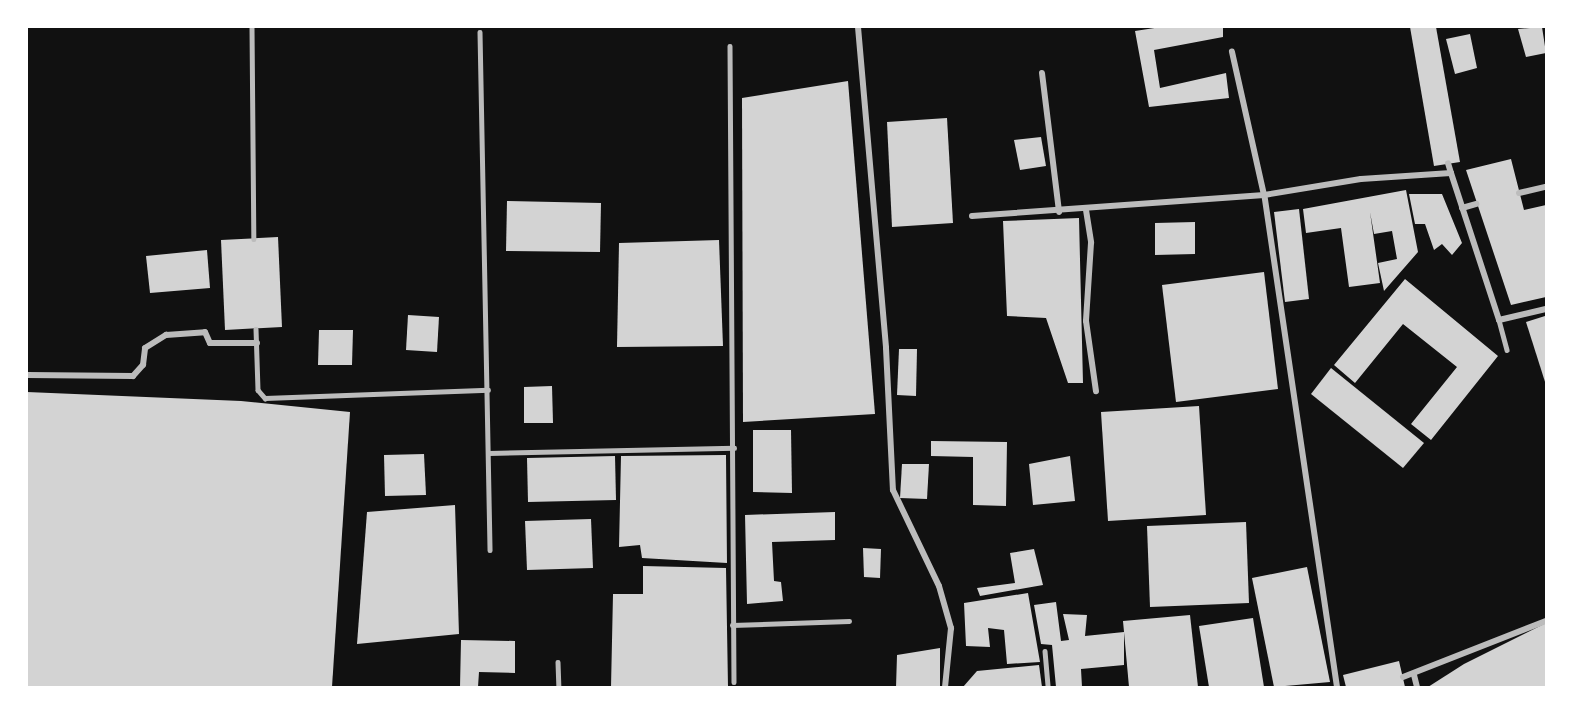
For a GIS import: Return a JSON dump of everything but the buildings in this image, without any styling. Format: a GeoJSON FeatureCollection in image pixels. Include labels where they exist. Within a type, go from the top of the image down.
{"type":"FeatureCollection","features":[{"type":"Feature","properties":{"kind":"street"},"geometry":{"type":"LineString","coordinates":[[858,27],[886,348],[893,490],[939,586],[951,628],[945,687]]}},
{"type":"Feature","properties":{"kind":"street"},"geometry":{"type":"LineString","coordinates":[[1232,52],[1264,195],[1337,687]]}},
{"type":"Feature","properties":{"kind":"street"},"geometry":{"type":"LineString","coordinates":[[1042,73],[1059,212]]}},
{"type":"Feature","properties":{"kind":"street"},"geometry":{"type":"LineString","coordinates":[[1448,163],[1498,320],[1546,309]]}},
{"type":"Feature","properties":{"kind":"street"},"geometry":{"type":"LineString","coordinates":[[972,216],[1059,212],[1264,195],[1361,179],[1451,173]]}},
{"type":"Feature","properties":{"kind":"street"},"geometry":{"type":"LineString","coordinates":[[1520,193],[1546,187]]}},
{"type":"Feature","properties":{"kind":"street"},"geometry":{"type":"LineString","coordinates":[[1462,208],[1476,204]]}},
{"type":"Feature","properties":{"kind":"street"},"geometry":{"type":"LineString","coordinates":[[1086,210],[1091,243],[1086,321],[1096,391]]}},
{"type":"Feature","properties":{"kind":"street"},"geometry":{"type":"LineString","coordinates":[[27,375],[133,376],[143,365],[145,348],[166,335],[205,332],[210,343],[257,343]]}},
{"type":"Feature","properties":{"kind":"street"},"geometry":{"type":"LineString","coordinates":[[1403,677],[1414,675],[1497,635],[1546,621]]}},
{"type":"Feature","properties":{"kind":"street"},"geometry":{"type":"LineString","coordinates":[[1414,675],[1417,687]]}},
{"type":"Feature","properties":{"kind":"lane"},"geometry":{"type":"LineString","coordinates":[[252,27],[254,239]]}},
{"type":"Feature","properties":{"kind":"lane"},"geometry":{"type":"LineString","coordinates":[[480,32],[490,550]]}},
{"type":"Feature","properties":{"kind":"lane"},"geometry":{"type":"LineString","coordinates":[[730,46],[734,682]]}},
{"type":"Feature","properties":{"kind":"lane"},"geometry":{"type":"LineString","coordinates":[[1498,320],[1507,350]]}},
{"type":"Feature","properties":{"kind":"lane"},"geometry":{"type":"LineString","coordinates":[[256,329],[258,390],[264,398],[488,390]]}},
{"type":"Feature","properties":{"kind":"lane"},"geometry":{"type":"LineString","coordinates":[[489,453],[734,448]]}},
{"type":"Feature","properties":{"kind":"lane"},"geometry":{"type":"LineString","coordinates":[[732,626],[849,621]]}},
{"type":"Feature","properties":{"kind":"lane"},"geometry":{"type":"LineString","coordinates":[[1045,651],[1048,687]]}},
{"type":"Feature","properties":{"kind":"lane"},"geometry":{"type":"LineString","coordinates":[[558,662],[559,687]]}}]}
